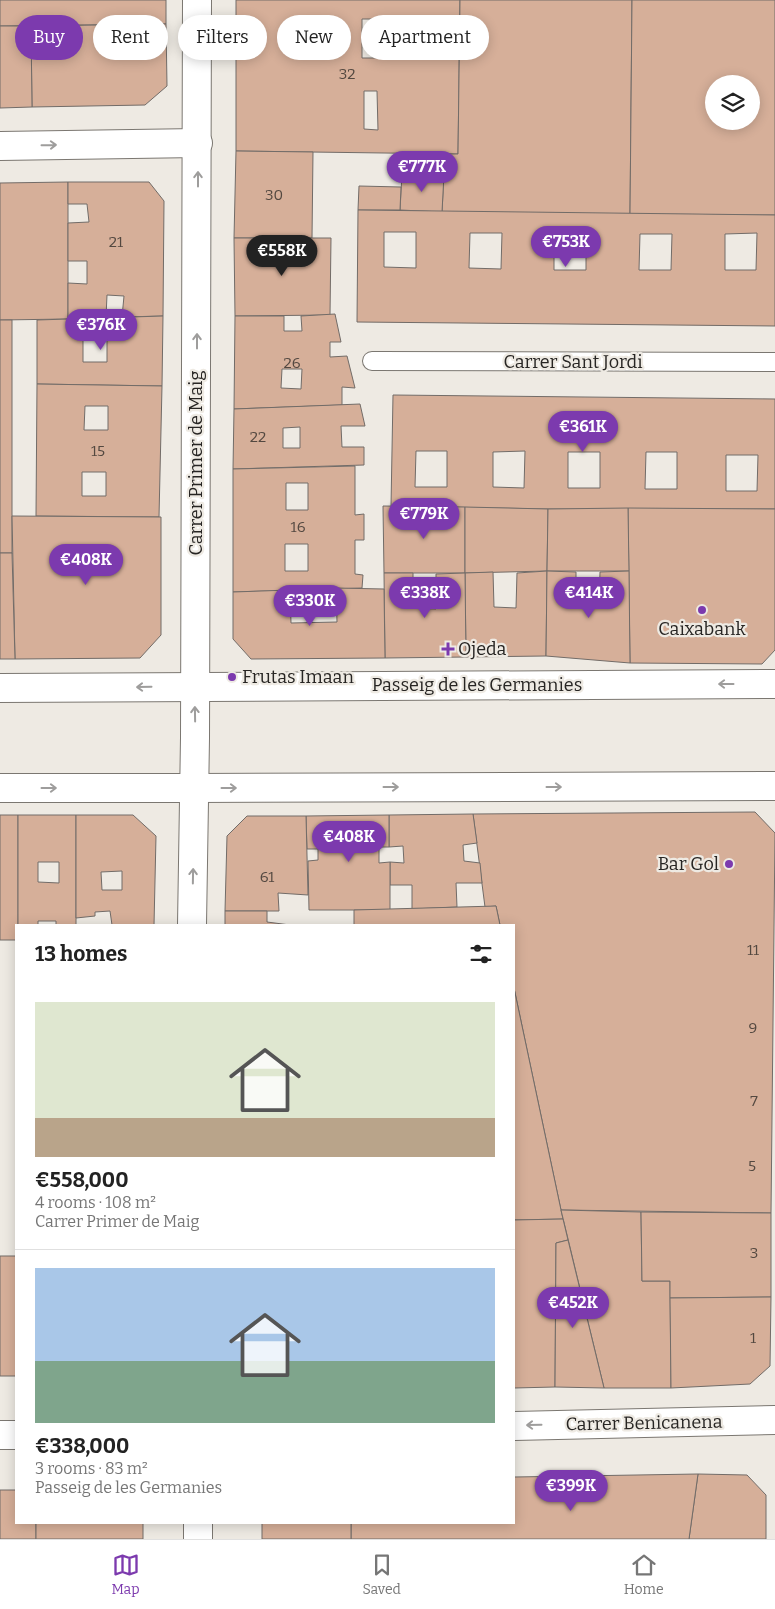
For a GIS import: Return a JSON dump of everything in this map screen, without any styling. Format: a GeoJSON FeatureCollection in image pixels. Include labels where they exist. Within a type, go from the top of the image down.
{"type":"FeatureCollection","features":[{"type":"Feature","properties":{"kind":"street","name":"Carrer Primer de Maig"},"geometry":{"type":"LineString","coordinates":[[192,924],[195,788],[197,0]]}},
{"type":"Feature","properties":{"kind":"street"},"geometry":{"type":"LineString","coordinates":[[0,146],[198,143]]}},
{"type":"Feature","properties":{"kind":"street","name":"Passeig de les Germanies"},"geometry":{"type":"LineString","coordinates":[[0,688],[775,684]]}},
{"type":"Feature","properties":{"kind":"street"},"geometry":{"type":"LineString","coordinates":[[0,788],[775,786]]}},
{"type":"Feature","properties":{"kind":"street","name":"Carrer Benicanena"},"geometry":{"type":"LineString","coordinates":[[515,1426],[775,1420]]}},
{"type":"Feature","properties":{"kind":"street"},"geometry":{"type":"LineString","coordinates":[[0,1435],[15,1435]]}},
{"type":"Feature","properties":{"kind":"street"},"geometry":{"type":"LineString","coordinates":[[198,1524],[198,1539]]}},
{"type":"Feature","properties":{"kind":"lane","name":"Carrer Sant Jordi"},"geometry":{"type":"LineString","coordinates":[[372,361],[775,362]]}},
{"type":"Feature","properties":{"kind":"building"},"geometry":{"type":"Polygon","coordinates":[[[0,0],[166,0],[166,15],[93,15],[93,25],[83,25],[83,15],[15,15],[15,26],[0,26],[0,0]]]}},
{"type":"Feature","properties":{"kind":"building"},"geometry":{"type":"Polygon","coordinates":[[[236,0],[460,0],[460,15],[361,15],[361,60],[459,60],[458,154],[236,151],[236,60],[267,60],[267,15],[236,15],[236,0]],[[364,91],[364,129],[378,130],[377,91],[364,91]]]}},
{"type":"Feature","properties":{"kind":"building"},"geometry":{"type":"Polygon","coordinates":[[[460,0],[632,0],[630,214],[442,212],[445,154],[458,154],[459,60],[489,60],[489,15],[460,15],[460,0]]]}},
{"type":"Feature","properties":{"kind":"building"},"geometry":{"type":"Polygon","coordinates":[[[632,0],[775,0],[775,215],[630,214],[632,0]]]}},
{"type":"Feature","properties":{"kind":"building"},"geometry":{"type":"Polygon","coordinates":[[[83,25],[93,25],[93,60],[167,60],[167,86],[145,105],[32,107],[31,60],[83,60],[83,25]]]}},
{"type":"Feature","properties":{"kind":"building"},"geometry":{"type":"Polygon","coordinates":[[[0,26],[15,26],[15,60],[31,60],[32,107],[0,108],[0,26]]]}},
{"type":"Feature","properties":{"kind":"building"},"geometry":{"type":"Polygon","coordinates":[[[236,151],[313,152],[312,238],[234,238],[236,151]]]}},
{"type":"Feature","properties":{"kind":"building"},"geometry":{"type":"Polygon","coordinates":[[[402,174],[444,174],[442,212],[400,210],[402,174]]]}},
{"type":"Feature","properties":{"kind":"building"},"geometry":{"type":"Polygon","coordinates":[[[68,182],[68,319],[0,320],[0,183],[68,182]]]}},
{"type":"Feature","properties":{"kind":"building"},"geometry":{"type":"Polygon","coordinates":[[[68,182],[149,182],[164,201],[163,316],[122,317],[124,296],[107,295],[106,317],[68,319],[68,283],[87,284],[87,261],[68,261],[68,223],[89,222],[87,204],[68,204],[68,182]]]}},
{"type":"Feature","properties":{"kind":"building"},"geometry":{"type":"Polygon","coordinates":[[[359,186],[401,187],[400,210],[358,210],[359,186]]]}},
{"type":"Feature","properties":{"kind":"building"},"geometry":{"type":"Polygon","coordinates":[[[358,210],[775,215],[775,326],[357,322],[358,210]],[[384,232],[384,267],[416,268],[416,232],[384,232]],[[470,233],[469,268],[501,269],[502,233],[470,233]],[[757,233],[725,234],[725,270],[756,270],[757,233]],[[554,234],[554,270],[586,270],[586,234],[554,234]],[[640,234],[639,270],[671,270],[672,234],[640,234]]]}},
{"type":"Feature","properties":{"kind":"building"},"geometry":{"type":"Polygon","coordinates":[[[234,238],[331,238],[330,315],[235,316],[234,238]]]}},
{"type":"Feature","properties":{"kind":"building"},"geometry":{"type":"Polygon","coordinates":[[[335,314],[341,342],[330,342],[330,357],[347,356],[355,388],[342,387],[342,405],[234,409],[235,316],[284,316],[284,331],[302,331],[301,316],[335,314]],[[282,369],[281,388],[301,389],[302,369],[282,369]]]}},
{"type":"Feature","properties":{"kind":"building"},"geometry":{"type":"Polygon","coordinates":[[[163,316],[162,386],[37,384],[37,320],[163,316]],[[107,338],[83,339],[83,362],[107,362],[107,338]]]}},
{"type":"Feature","properties":{"kind":"building"},"geometry":{"type":"Polygon","coordinates":[[[0,320],[12,320],[12,553],[0,553],[0,320]]]}},
{"type":"Feature","properties":{"kind":"building"},"geometry":{"type":"Polygon","coordinates":[[[37,384],[162,386],[159,517],[36,516],[37,384]],[[85,406],[84,430],[108,430],[108,406],[85,406]],[[82,472],[82,496],[106,496],[106,472],[82,472]]]}},
{"type":"Feature","properties":{"kind":"building"},"geometry":{"type":"Polygon","coordinates":[[[393,395],[775,399],[775,509],[548,509],[391,506],[393,395]],[[416,451],[415,487],[447,487],[447,451],[416,451]],[[525,451],[493,452],[493,487],[524,488],[525,451]],[[568,452],[568,488],[600,488],[600,452],[568,452]],[[646,452],[645,489],[677,489],[677,452],[646,452]],[[726,455],[726,491],[757,491],[758,455],[726,455]]]}},
{"type":"Feature","properties":{"kind":"building"},"geometry":{"type":"Polygon","coordinates":[[[360,404],[365,426],[341,426],[342,447],[364,447],[364,465],[233,469],[234,409],[360,404]],[[300,427],[283,428],[283,448],[300,448],[300,427]]]}},
{"type":"Feature","properties":{"kind":"building"},"geometry":{"type":"Polygon","coordinates":[[[355,466],[355,515],[364,514],[364,540],[355,540],[355,574],[363,575],[362,588],[233,592],[233,469],[355,466]],[[286,483],[286,510],[308,510],[308,483],[286,483]],[[285,544],[285,571],[308,571],[308,544],[285,544]]]}},
{"type":"Feature","properties":{"kind":"building"},"geometry":{"type":"Polygon","coordinates":[[[383,506],[465,507],[465,573],[384,573],[383,506]]]}},
{"type":"Feature","properties":{"kind":"building"},"geometry":{"type":"Polygon","coordinates":[[[465,507],[548,509],[547,571],[465,573],[465,507]]]}},
{"type":"Feature","properties":{"kind":"building","name":"Caixabank"},"geometry":{"type":"Polygon","coordinates":[[[628,508],[775,509],[775,650],[762,664],[630,663],[628,508]]]}},
{"type":"Feature","properties":{"kind":"building"},"geometry":{"type":"Polygon","coordinates":[[[628,508],[629,571],[547,571],[548,509],[628,508]]]}},
{"type":"Feature","properties":{"kind":"building"},"geometry":{"type":"Polygon","coordinates":[[[12,516],[161,517],[161,635],[140,658],[15,659],[12,516]]]}},
{"type":"Feature","properties":{"kind":"building"},"geometry":{"type":"Polygon","coordinates":[[[0,553],[12,553],[15,659],[0,659],[0,553]]]}},
{"type":"Feature","properties":{"kind":"building"},"geometry":{"type":"Polygon","coordinates":[[[547,571],[546,656],[466,657],[465,573],[493,572],[494,607],[516,608],[517,573],[547,571]]]}},
{"type":"Feature","properties":{"kind":"building"},"geometry":{"type":"Polygon","coordinates":[[[547,571],[576,572],[576,606],[599,607],[600,572],[629,571],[630,663],[546,656],[547,571]]]}},
{"type":"Feature","properties":{"kind":"building"},"geometry":{"type":"Polygon","coordinates":[[[384,573],[413,573],[413,608],[436,609],[436,574],[465,573],[466,657],[385,658],[384,573]]]}},
{"type":"Feature","properties":{"kind":"building"},"geometry":{"type":"Polygon","coordinates":[[[336,588],[384,589],[385,658],[251,659],[233,639],[233,592],[290,590],[291,623],[337,622],[336,588]]]}},
{"type":"Feature","properties":{"kind":"building"},"geometry":{"type":"Polygon","coordinates":[[[755,812],[775,833],[771,1213],[561,1210],[515,993],[515,924],[500,924],[496,906],[485,907],[473,814],[755,812]]]}},
{"type":"Feature","properties":{"kind":"building"},"geometry":{"type":"Polygon","coordinates":[[[473,814],[477,843],[463,845],[464,861],[480,863],[482,883],[456,883],[457,907],[412,909],[412,885],[390,885],[390,862],[404,863],[403,846],[389,847],[389,815],[473,814]]]}},
{"type":"Feature","properties":{"kind":"building"},"geometry":{"type":"Polygon","coordinates":[[[0,815],[18,815],[18,924],[15,924],[15,940],[0,940],[0,815]]]}},
{"type":"Feature","properties":{"kind":"building"},"geometry":{"type":"Polygon","coordinates":[[[18,815],[76,815],[76,924],[56,924],[56,921],[38,921],[38,924],[18,924],[18,815]],[[38,862],[38,882],[59,883],[59,862],[38,862]]]}},
{"type":"Feature","properties":{"kind":"building"},"geometry":{"type":"Polygon","coordinates":[[[76,815],[133,815],[156,836],[154,924],[112,924],[110,911],[95,912],[95,916],[76,918],[76,815]],[[122,871],[101,872],[102,890],[122,890],[122,871]]]}},
{"type":"Feature","properties":{"kind":"building"},"geometry":{"type":"Polygon","coordinates":[[[389,815],[389,847],[379,847],[379,863],[390,862],[390,910],[309,910],[308,861],[318,860],[318,849],[307,849],[306,816],[389,815]]]}},
{"type":"Feature","properties":{"kind":"building"},"geometry":{"type":"Polygon","coordinates":[[[247,816],[306,816],[308,895],[278,893],[279,911],[225,911],[227,836],[247,816]]]}},
{"type":"Feature","properties":{"kind":"building"},"geometry":{"type":"Polygon","coordinates":[[[496,906],[500,924],[354,924],[354,910],[496,906]]]}},
{"type":"Feature","properties":{"kind":"building"},"geometry":{"type":"Polygon","coordinates":[[[225,911],[267,911],[267,922],[282,924],[225,924],[225,911]]]}},
{"type":"Feature","properties":{"kind":"building"},"geometry":{"type":"Polygon","coordinates":[[[515,993],[561,1210],[563,1219],[515,1220],[515,993]]]}},
{"type":"Feature","properties":{"kind":"building"},"geometry":{"type":"Polygon","coordinates":[[[561,1210],[641,1212],[642,1281],[670,1281],[671,1388],[604,1388],[561,1210]]]}},
{"type":"Feature","properties":{"kind":"building"},"geometry":{"type":"Polygon","coordinates":[[[641,1212],[771,1213],[771,1297],[670,1298],[670,1281],[642,1281],[641,1212]]]}},
{"type":"Feature","properties":{"kind":"building"},"geometry":{"type":"Polygon","coordinates":[[[563,1219],[568,1240],[556,1243],[555,1387],[515,1388],[515,1220],[563,1219]]]}},
{"type":"Feature","properties":{"kind":"building"},"geometry":{"type":"Polygon","coordinates":[[[568,1240],[604,1388],[555,1387],[556,1243],[568,1240]]]}},
{"type":"Feature","properties":{"kind":"building"},"geometry":{"type":"Polygon","coordinates":[[[0,1256],[15,1256],[15,1376],[0,1376],[0,1256]]]}},
{"type":"Feature","properties":{"kind":"building"},"geometry":{"type":"Polygon","coordinates":[[[771,1297],[770,1366],[750,1384],[671,1388],[670,1298],[771,1297]]]}},
{"type":"Feature","properties":{"kind":"building"},"geometry":{"type":"Polygon","coordinates":[[[698,1474],[747,1475],[766,1495],[766,1539],[689,1539],[698,1474]]]}},
{"type":"Feature","properties":{"kind":"building"},"geometry":{"type":"Polygon","coordinates":[[[698,1474],[689,1539],[351,1539],[351,1524],[515,1524],[515,1477],[698,1474]]]}},
{"type":"Feature","properties":{"kind":"building"},"geometry":{"type":"Polygon","coordinates":[[[0,1490],[15,1490],[15,1524],[36,1524],[36,1539],[0,1539],[0,1490]]]}},
{"type":"Feature","properties":{"kind":"building"},"geometry":{"type":"Polygon","coordinates":[[[36,1524],[143,1524],[143,1539],[36,1539],[36,1524]]]}},
{"type":"Feature","properties":{"kind":"building"},"geometry":{"type":"Polygon","coordinates":[[[262,1524],[351,1524],[351,1539],[262,1539],[262,1524]]]}},
{"type":"Feature","properties":{"kind":"place","name":"Caixabank"},"geometry":{"type":"Point","coordinates":[702,610]}},
{"type":"Feature","properties":{"kind":"place","name":"Ojeda"},"geometry":{"type":"Point","coordinates":[448,649]}},
{"type":"Feature","properties":{"kind":"place","name":"Frutas Imaan"},"geometry":{"type":"Point","coordinates":[232,677]}},
{"type":"Feature","properties":{"kind":"place","name":"Bar Gol"},"geometry":{"type":"Point","coordinates":[729,864]}}]}
